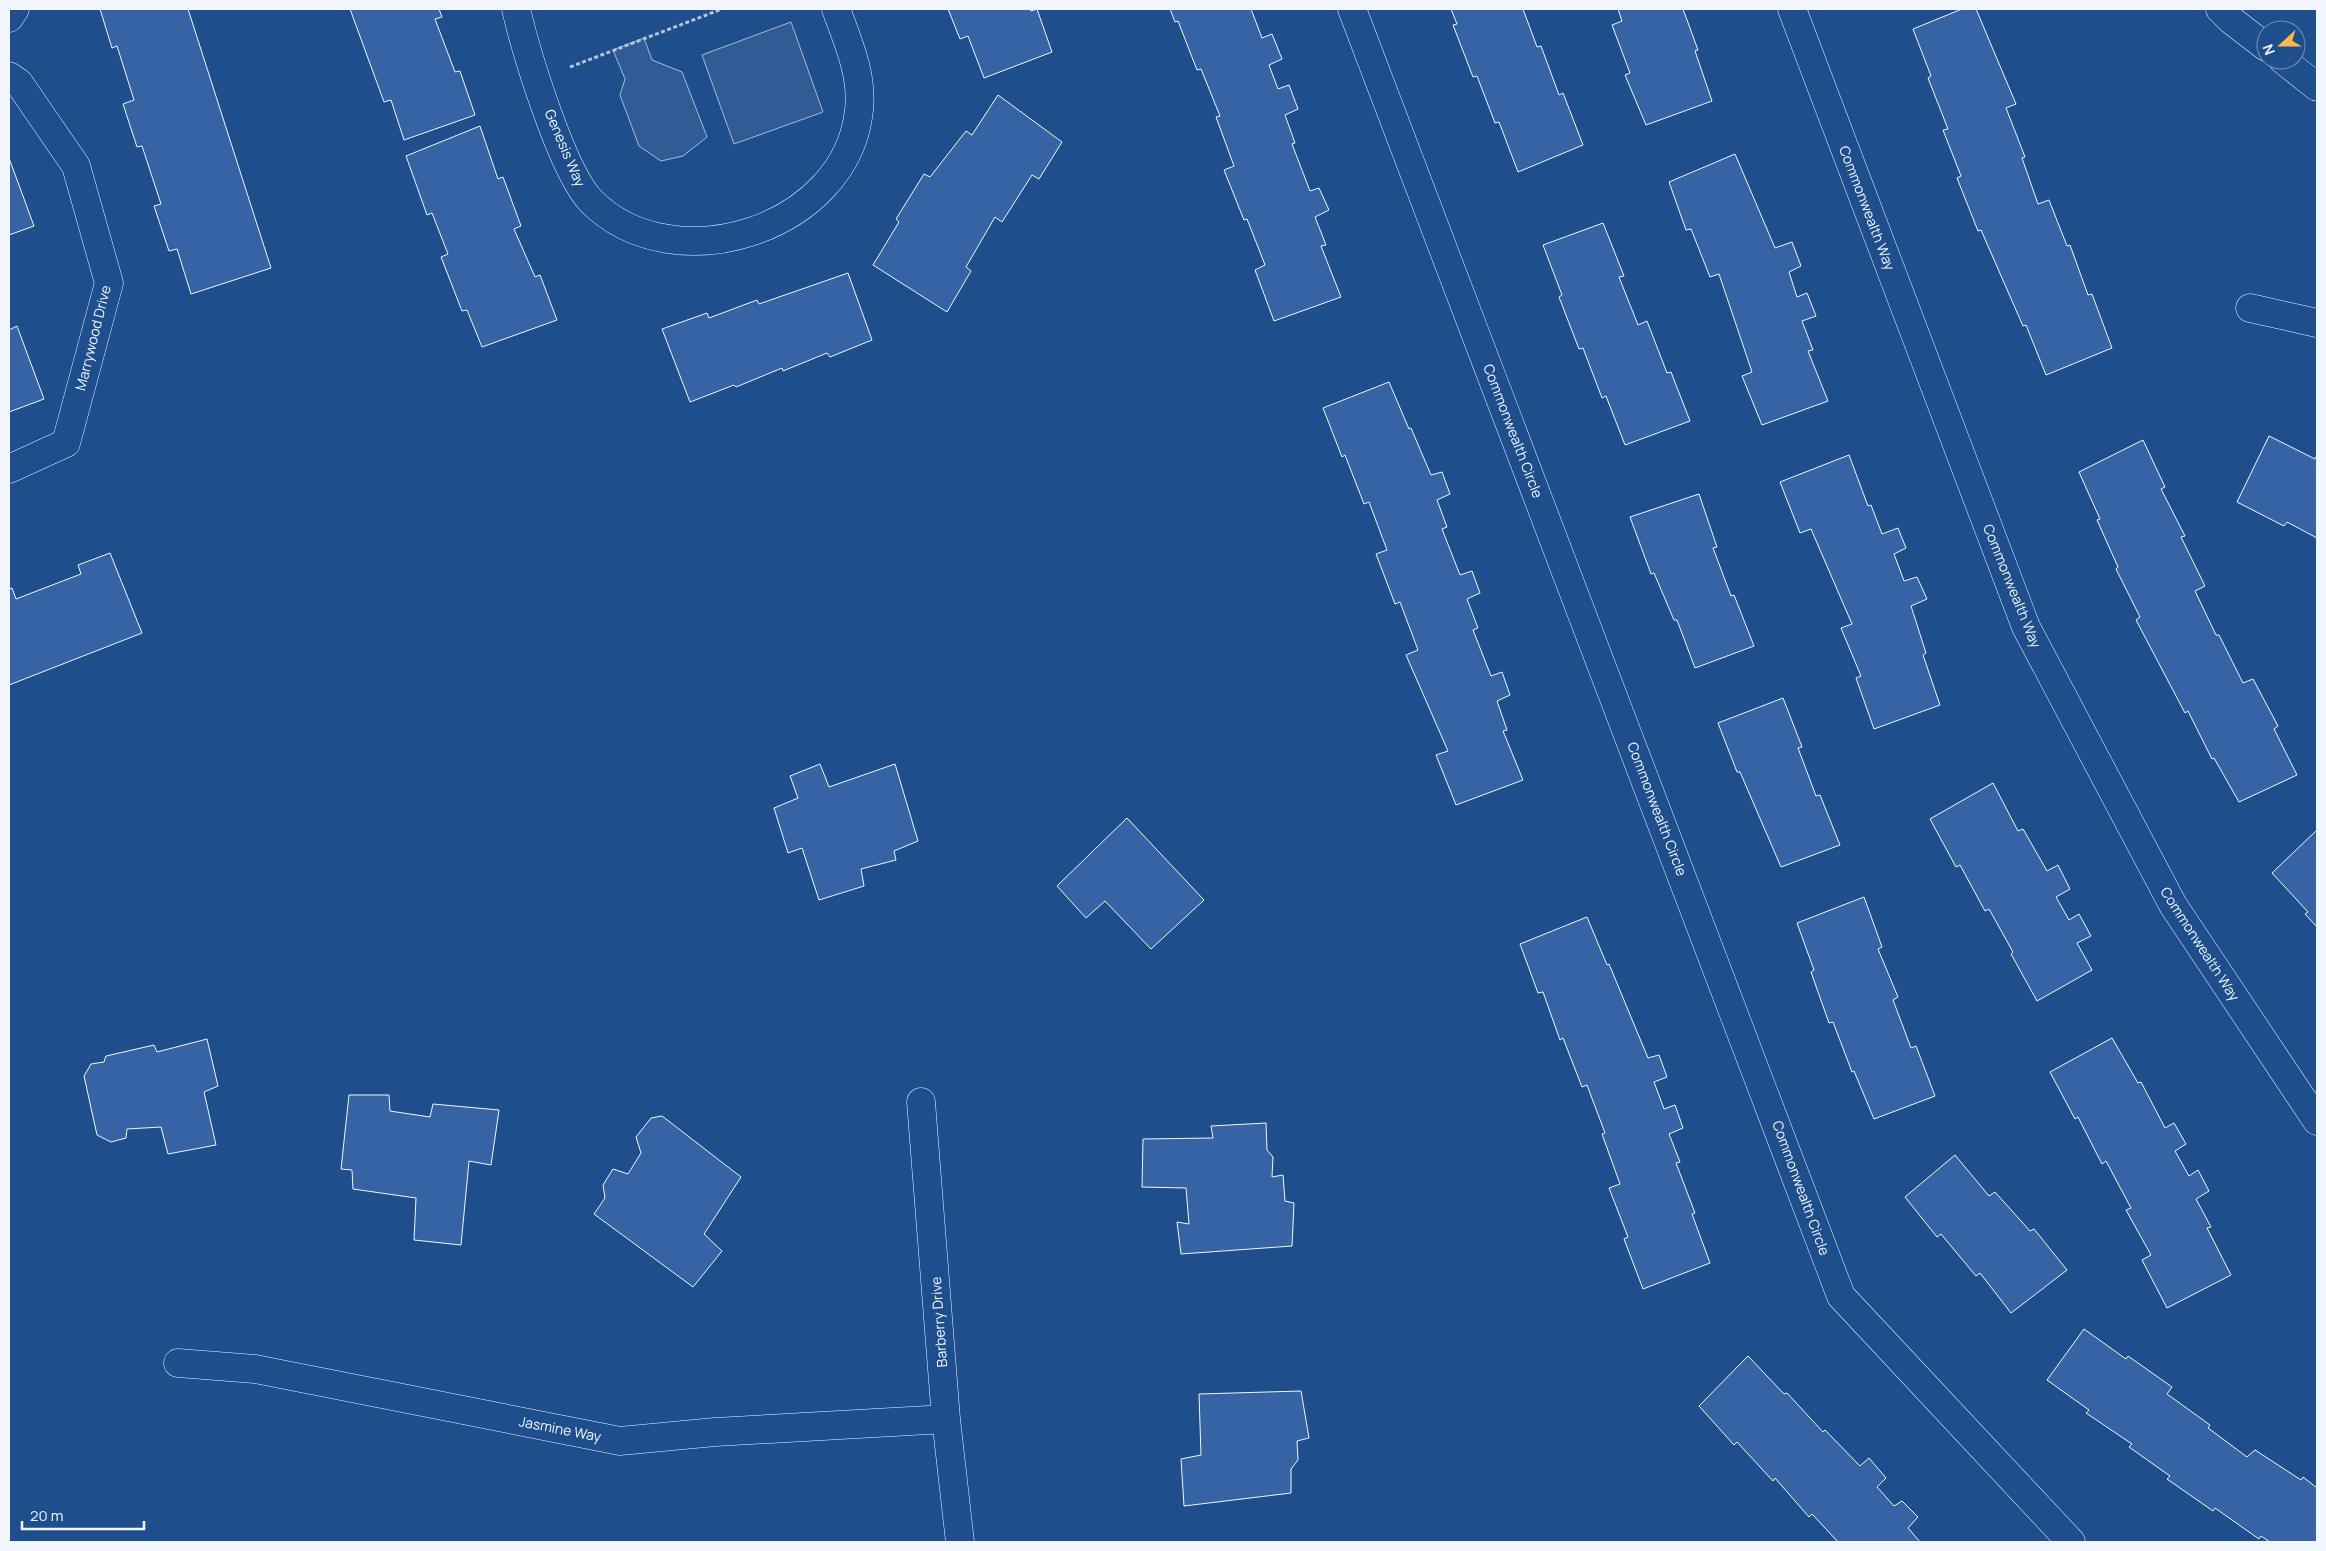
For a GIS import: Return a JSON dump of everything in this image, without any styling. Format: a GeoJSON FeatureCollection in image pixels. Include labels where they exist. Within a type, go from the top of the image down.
{"type":"FeatureCollection","features":[{"type":"Feature","properties":{"kind":"street"},"geometry":{"type":"LineString","coordinates":[[9,18],[15,9]]}},
{"type":"Feature","properties":{"kind":"street","name":"Genesis Way"},"geometry":{"type":"LineString","coordinates":[[516,9],[537,80],[578,185],[608,216],[646,235],[672,240],[718,238],[755,230],[803,206],[841,162],[852,140],[859,112],[860,82],[836,9]]}},
{"type":"Feature","properties":{"kind":"street","name":"Commonwealth Circle"},"geometry":{"type":"LineString","coordinates":[[1352,9],[1841,1296],[2070,1542]]}},
{"type":"Feature","properties":{"kind":"street","name":"Commonwealth Way"},"geometry":{"type":"LineString","coordinates":[[1792,9],[2026,627],[2173,905],[2317,1121]]}},
{"type":"Feature","properties":{"kind":"street"},"geometry":{"type":"LineString","coordinates":[[2220,9],[2256,39]]}},
{"type":"Feature","properties":{"kind":"street"},"geometry":{"type":"LineString","coordinates":[[2296,70],[2317,87]]}},
{"type":"Feature","properties":{"kind":"street","name":"Marrywood Drive"},"geometry":{"type":"LineString","coordinates":[[9,76],[19,83],[76,166],[109,283],[66,443],[9,469]]}},
{"type":"Feature","properties":{"kind":"street"},"geometry":{"type":"LineString","coordinates":[[2250,308],[2317,323]]}},
{"type":"Feature","properties":{"kind":"street","name":"Barberry Drive"},"geometry":{"type":"LineString","coordinates":[[921,1102],[946,1419],[960,1542]]}},
{"type":"Feature","properties":{"kind":"street","name":"Jasmine Way"},"geometry":{"type":"LineString","coordinates":[[178,1363],[254,1369],[620,1441],[715,1432],[946,1419]]}},
{"type":"Feature","properties":{"kind":"path"},"geometry":{"type":"LineString","coordinates":[[537,80],[722,9]]}},
{"type":"Feature","properties":{"kind":"shaded area"},"geometry":{"type":"Polygon","coordinates":[[[791,22],[823,112],[734,144],[702,55],[791,22]]]}},
{"type":"Feature","properties":{"kind":"shaded area"},"geometry":{"type":"Polygon","coordinates":[[[644,38],[652,60],[682,72],[707,137],[683,156],[661,161],[639,146],[620,95],[625,79],[613,50],[644,38]]]}},
{"type":"Feature","properties":{"kind":"building"},"geometry":{"type":"Polygon","coordinates":[[[100,9],[188,9],[271,268],[191,294],[177,249],[169,251],[154,206],[161,204],[142,146],[137,147],[123,104],[134,100],[117,46],[112,48],[100,9]]]}},
{"type":"Feature","properties":{"kind":"building"},"geometry":{"type":"Polygon","coordinates":[[[350,9],[439,9],[442,17],[435,19],[455,72],[460,71],[475,115],[404,140],[391,100],[384,102],[350,9]]]}},
{"type":"Feature","properties":{"kind":"building"},"geometry":{"type":"Polygon","coordinates":[[[948,9],[1030,9],[1031,11],[1037,9],[1052,52],[984,78],[968,36],[960,39],[948,9]]]}},
{"type":"Feature","properties":{"kind":"building"},"geometry":{"type":"Polygon","coordinates":[[[1170,9],[1251,9],[1262,38],[1272,34],[1282,59],[1269,65],[1278,89],[1289,85],[1298,109],[1285,115],[1295,143],[1292,144],[1310,191],[1319,188],[1329,210],[1315,217],[1326,245],[1321,246],[1341,297],[1274,321],[1255,270],[1265,265],[1247,219],[1244,220],[1224,170],[1234,166],[1216,117],[1220,116],[1201,69],[1197,70],[1178,21],[1175,22],[1170,9]]]}},
{"type":"Feature","properties":{"kind":"building"},"geometry":{"type":"Polygon","coordinates":[[[1451,9],[1523,9],[1537,47],[1541,46],[1559,95],[1563,93],[1583,145],[1518,172],[1499,122],[1495,123],[1477,76],[1473,77],[1453,25],[1457,24],[1451,9]]]}},
{"type":"Feature","properties":{"kind":"building"},"geometry":{"type":"Polygon","coordinates":[[[1618,9],[1683,9],[1698,50],[1695,51],[1712,101],[1646,125],[1625,75],[1630,73],[1612,25],[1622,21],[1618,9]]]}},
{"type":"Feature","properties":{"kind":"building"},"geometry":{"type":"Polygon","coordinates":[[[1962,9],[1976,9],[2016,104],[2006,108],[2025,157],[2022,158],[2038,204],[2049,200],[2067,246],[2070,245],[2088,295],[2092,294],[2112,348],[2046,375],[2026,325],[2023,326],[1981,230],[1978,231],[1957,178],[1961,176],[1943,130],[1948,129],[1928,78],[1931,76],[1913,29],[1962,9]]]}},
{"type":"Feature","properties":{"kind":"building"},"geometry":{"type":"Polygon","coordinates":[[[998,95],[1062,142],[1039,179],[1032,175],[1002,222],[995,217],[966,267],[971,271],[947,312],[873,265],[899,222],[896,219],[924,174],[930,177],[966,131],[972,135],[998,95]]]}},
{"type":"Feature","properties":{"kind":"building"},"geometry":{"type":"Polygon","coordinates":[[[480,126],[498,179],[503,177],[521,226],[514,229],[535,277],[540,275],[557,320],[482,347],[467,310],[462,311],[441,257],[448,254],[432,213],[427,215],[406,156],[480,126]]]}},
{"type":"Feature","properties":{"kind":"building"},"geometry":{"type":"Polygon","coordinates":[[[1735,154],[1775,248],[1792,242],[1801,266],[1789,272],[1797,297],[1807,293],[1816,316],[1802,321],[1813,350],[1808,351],[1828,401],[1762,425],[1742,376],[1752,372],[1719,274],[1710,277],[1691,229],[1686,230],[1669,182],[1735,154]]]}},
{"type":"Feature","properties":{"kind":"building"},"geometry":{"type":"Polygon","coordinates":[[[9,158],[34,226],[9,235],[9,158]]]}},
{"type":"Feature","properties":{"kind":"building"},"geometry":{"type":"Polygon","coordinates":[[[1603,223],[1624,276],[1619,277],[1638,325],[1647,321],[1667,373],[1671,372],[1690,421],[1625,445],[1606,396],[1602,398],[1583,348],[1579,349],[1559,297],[1562,295],[1543,245],[1603,223]]]}},
{"type":"Feature","properties":{"kind":"building"},"geometry":{"type":"Polygon","coordinates":[[[848,273],[872,340],[830,357],[827,353],[783,371],[782,368],[736,387],[734,385],[690,402],[662,329],[707,313],[709,318],[757,300],[759,304],[848,273]]]}},
{"type":"Feature","properties":{"kind":"building"},"geometry":{"type":"Polygon","coordinates":[[[17,326],[44,399],[9,412],[9,330],[17,326]]]}},
{"type":"Feature","properties":{"kind":"building"},"geometry":{"type":"Polygon","coordinates":[[[1389,382],[1431,475],[1442,472],[1450,494],[1437,500],[1447,527],[1442,529],[1460,575],[1472,571],[1480,593],[1467,599],[1478,628],[1473,630],[1491,676],[1502,672],[1510,695],[1497,701],[1507,730],[1503,731],[1523,780],[1456,805],[1436,755],[1448,751],[1406,655],[1418,650],[1400,602],[1395,604],[1376,554],[1387,550],[1369,502],[1364,504],[1345,455],[1342,457],[1323,408],[1389,382]]]}},
{"type":"Feature","properties":{"kind":"building"},"geometry":{"type":"Polygon","coordinates":[[[2269,436],[2315,459],[2317,455],[2317,538],[2287,522],[2284,526],[2237,502],[2269,436]]]}},
{"type":"Feature","properties":{"kind":"building"},"geometry":{"type":"Polygon","coordinates":[[[2143,440],[2165,487],[2161,489],[2185,536],[2181,537],[2205,586],[2195,591],[2216,635],[2219,635],[2243,683],[2253,679],[2278,726],[2274,729],[2297,775],[2239,802],[2214,758],[2212,759],[2188,711],[2185,713],[2136,620],[2140,617],[2116,569],[2118,567],[2097,520],[2100,519],[2079,472],[2143,440]]]}},
{"type":"Feature","properties":{"kind":"building"},"geometry":{"type":"Polygon","coordinates":[[[1849,455],[1868,506],[1871,505],[1882,534],[1898,528],[1906,548],[1894,554],[1904,581],[1917,577],[1927,599],[1911,606],[1926,653],[1923,655],[1940,705],[1874,729],[1856,678],[1861,676],[1841,628],[1852,624],[1811,529],[1800,533],[1780,482],[1849,455]]]}},
{"type":"Feature","properties":{"kind":"building"},"geometry":{"type":"Polygon","coordinates":[[[1699,494],[1717,547],[1713,548],[1731,596],[1734,595],[1754,646],[1695,668],[1677,620],[1674,620],[1654,573],[1651,574],[1630,517],[1699,494]]]}},
{"type":"Feature","properties":{"kind":"building"},"geometry":{"type":"Polygon","coordinates":[[[110,553],[142,633],[9,685],[9,589],[12,588],[16,599],[81,574],[78,565],[110,553]]]}},
{"type":"Feature","properties":{"kind":"building"},"geometry":{"type":"Polygon","coordinates":[[[1783,698],[1802,747],[1798,748],[1816,796],[1820,795],[1840,845],[1781,867],[1740,772],[1737,772],[1718,723],[1783,698]]]}},
{"type":"Feature","properties":{"kind":"building"},"geometry":{"type":"Polygon","coordinates":[[[820,764],[829,787],[895,764],[918,841],[894,851],[896,860],[861,869],[864,886],[819,900],[802,848],[788,853],[774,808],[798,798],[790,776],[820,764]]]}},
{"type":"Feature","properties":{"kind":"building"},"geometry":{"type":"Polygon","coordinates":[[[1993,783],[2018,831],[2023,829],[2047,871],[2058,865],[2070,889],[2056,897],[2069,920],[2079,914],[2091,936],[2077,943],[2092,970],[2037,1001],[1989,909],[1985,911],[1960,865],[1956,867],[1930,819],[1993,783]]]}},
{"type":"Feature","properties":{"kind":"building"},"geometry":{"type":"Polygon","coordinates":[[[1127,818],[1204,900],[1151,949],[1105,901],[1086,918],[1057,886],[1127,818]]]}},
{"type":"Feature","properties":{"kind":"building"},"geometry":{"type":"Polygon","coordinates":[[[2317,830],[2317,927],[2305,914],[2308,912],[2272,873],[2317,830]]]}},
{"type":"Feature","properties":{"kind":"building"},"geometry":{"type":"Polygon","coordinates":[[[1864,897],[1882,947],[1878,949],[1898,997],[1893,1000],[1911,1048],[1916,1046],[1935,1096],[1874,1119],[1854,1071],[1852,1072],[1833,1022],[1829,1023],[1811,972],[1814,970],[1797,923],[1864,897]]]}},
{"type":"Feature","properties":{"kind":"building"},"geometry":{"type":"Polygon","coordinates":[[[1587,917],[1607,965],[1609,964],[1648,1058],[1659,1055],[1667,1077],[1654,1082],[1664,1109],[1675,1105],[1683,1128],[1669,1134],[1680,1162],[1676,1163],[1695,1213],[1692,1214],[1710,1263],[1643,1289],[1624,1239],[1628,1237],[1609,1188],[1620,1184],[1602,1134],[1605,1133],[1587,1085],[1582,1087],[1563,1038],[1560,1040],[1543,992],[1538,993],[1520,944],[1587,917]]]}},
{"type":"Feature","properties":{"kind":"building"},"geometry":{"type":"Polygon","coordinates":[[[2112,1038],[2138,1083],[2141,1082],[2165,1128],[2174,1123],[2186,1144],[2175,1151],[2189,1176],[2198,1170],[2209,1191],[2196,1199],[2211,1227],[2207,1228],[2231,1275],[2167,1308],[2142,1260],[2151,1255],[2126,1210],[2131,1208],[2106,1161],[2102,1164],[2078,1117],[2075,1119],[2050,1072],[2112,1038]]]}},
{"type":"Feature","properties":{"kind":"building"},"geometry":{"type":"Polygon","coordinates":[[[207,1039],[218,1086],[204,1092],[216,1145],[168,1154],[161,1127],[127,1129],[126,1138],[111,1142],[97,1135],[84,1076],[91,1064],[104,1062],[106,1056],[154,1045],[157,1052],[207,1039]]]}},
{"type":"Feature","properties":{"kind":"building"},"geometry":{"type":"Polygon","coordinates":[[[349,1095],[389,1095],[390,1111],[430,1117],[433,1104],[499,1110],[491,1165],[469,1161],[461,1245],[414,1240],[416,1198],[353,1189],[352,1170],[341,1169],[349,1095]]]}},
{"type":"Feature","properties":{"kind":"building"},"geometry":{"type":"Polygon","coordinates":[[[662,1116],[741,1177],[704,1234],[722,1251],[693,1287],[594,1214],[605,1198],[603,1185],[613,1169],[628,1174],[641,1153],[636,1137],[651,1118],[662,1116]]]}},
{"type":"Feature","properties":{"kind":"building"},"geometry":{"type":"Polygon","coordinates":[[[1266,1123],[1267,1150],[1273,1157],[1272,1177],[1283,1175],[1285,1201],[1294,1203],[1292,1246],[1181,1254],[1177,1222],[1189,1224],[1186,1188],[1142,1187],[1143,1139],[1213,1138],[1211,1126],[1266,1123]]]}},
{"type":"Feature","properties":{"kind":"building"},"geometry":{"type":"Polygon","coordinates":[[[1955,1155],[1989,1196],[1995,1192],[2030,1231],[2034,1229],[2067,1270],[2011,1313],[1980,1273],[1976,1276],[1941,1234],[1937,1237],[1905,1197],[1955,1155]]]}},
{"type":"Feature","properties":{"kind":"building"},"geometry":{"type":"Polygon","coordinates":[[[2084,1329],[2126,1359],[2128,1356],[2172,1387],[2167,1394],[2210,1425],[2208,1428],[2247,1457],[2255,1450],[2301,1480],[2303,1477],[2317,1488],[2317,1542],[2270,1542],[2261,1536],[2259,1539],[2215,1508],[2213,1511],[2167,1479],[2170,1476],[2129,1447],[2132,1444],[2086,1413],[2089,1410],[2047,1380],[2084,1329]]]}},
{"type":"Feature","properties":{"kind":"building"},"geometry":{"type":"Polygon","coordinates":[[[1748,1356],[1784,1394],[1787,1393],[1823,1432],[1825,1430],[1860,1466],[1869,1458],[1886,1478],[1877,1487],[1894,1506],[1902,1501],[1918,1517],[1908,1528],[1920,1542],[1838,1542],[1812,1514],[1809,1517],[1775,1478],[1773,1481],[1737,1442],[1734,1445],[1699,1406],[1748,1356]]]}},
{"type":"Feature","properties":{"kind":"building"},"geometry":{"type":"Polygon","coordinates":[[[1301,1391],[1309,1438],[1297,1441],[1298,1460],[1291,1469],[1291,1493],[1184,1506],[1181,1459],[1201,1455],[1199,1394],[1301,1391]]]}}]}
